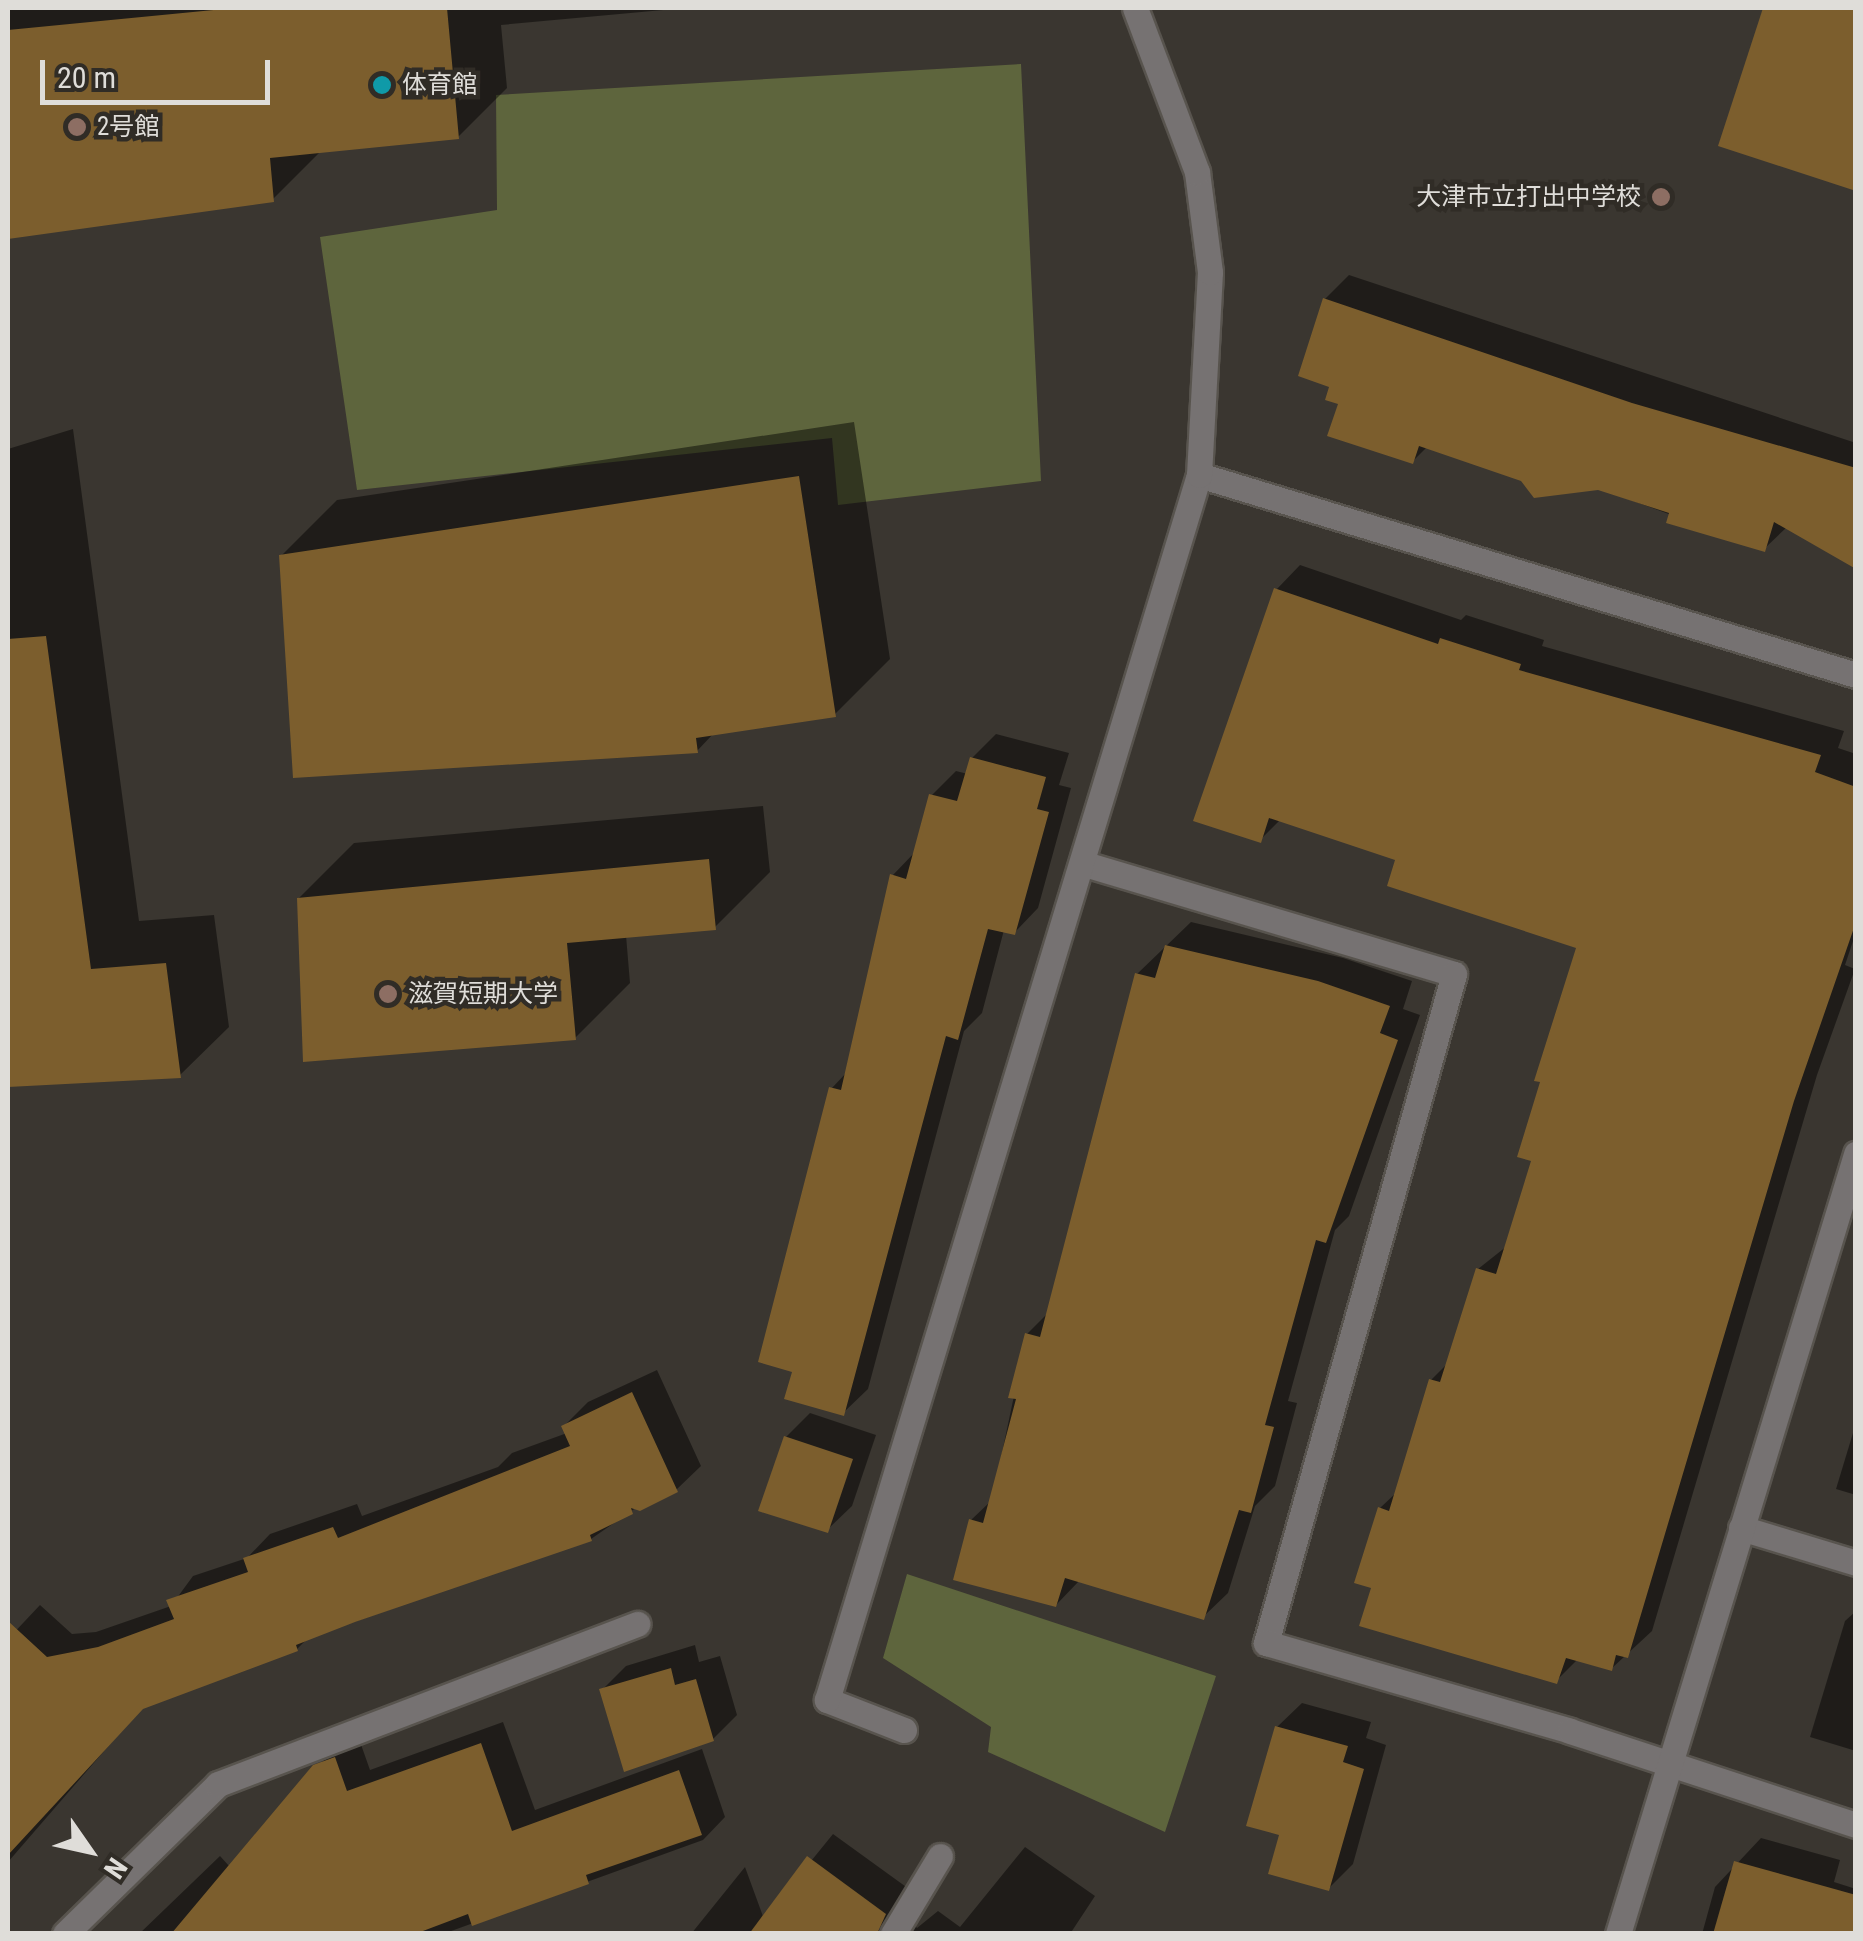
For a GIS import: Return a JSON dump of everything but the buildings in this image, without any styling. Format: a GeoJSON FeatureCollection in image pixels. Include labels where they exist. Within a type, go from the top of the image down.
{"type":"FeatureCollection","features":[{"type":"Feature","properties":{"kind":"street"},"geometry":{"type":"LineString","coordinates":[[904,1730],[827,1700],[1085,864],[1198,475],[1210,272],[1197,172],[1135,8]]}},
{"type":"Feature","properties":{"kind":"street"},"geometry":{"type":"LineString","coordinates":[[1198,475],[1856,675]]}},
{"type":"Feature","properties":{"kind":"street"},"geometry":{"type":"LineString","coordinates":[[1085,864],[1454,974],[1266,1643],[1570,1731],[1668,1768],[1856,1826]]}},
{"type":"Feature","properties":{"kind":"street"},"geometry":{"type":"LineString","coordinates":[[1618,1934],[1856,1154]]}},
{"type":"Feature","properties":{"kind":"street"},"geometry":{"type":"LineString","coordinates":[[1741,1528],[1856,1563]]}},
{"type":"Feature","properties":{"kind":"street"},"geometry":{"type":"LineString","coordinates":[[65,1934],[218,1784],[638,1624]]}},
{"type":"Feature","properties":{"kind":"street"},"geometry":{"type":"LineString","coordinates":[[893,1934],[940,1856]]}},
{"type":"Feature","properties":{"kind":"green space"},"geometry":{"type":"Polygon","coordinates":[[[1021,64],[1041,481],[838,505],[832,438],[357,490],[320,237],[497,210],[496,95],[1021,64]]]}},
{"type":"Feature","properties":{"kind":"green space"},"geometry":{"type":"Polygon","coordinates":[[[907,1574],[1216,1676],[1165,1832],[988,1752],[991,1727],[883,1658],[907,1574]]]}},
{"type":"Feature","properties":{"kind":"place","name":"体育館"},"geometry":{"type":"Point","coordinates":[382,85]}},
{"type":"Feature","properties":{"kind":"place","name":"2号館"},"geometry":{"type":"Point","coordinates":[77,127]}},
{"type":"Feature","properties":{"kind":"place","name":"大津市立打出中学校"},"geometry":{"type":"Point","coordinates":[1661,197]}},
{"type":"Feature","properties":{"kind":"place","name":"滋賀短期大学"},"geometry":{"type":"Point","coordinates":[388,994]}}]}
